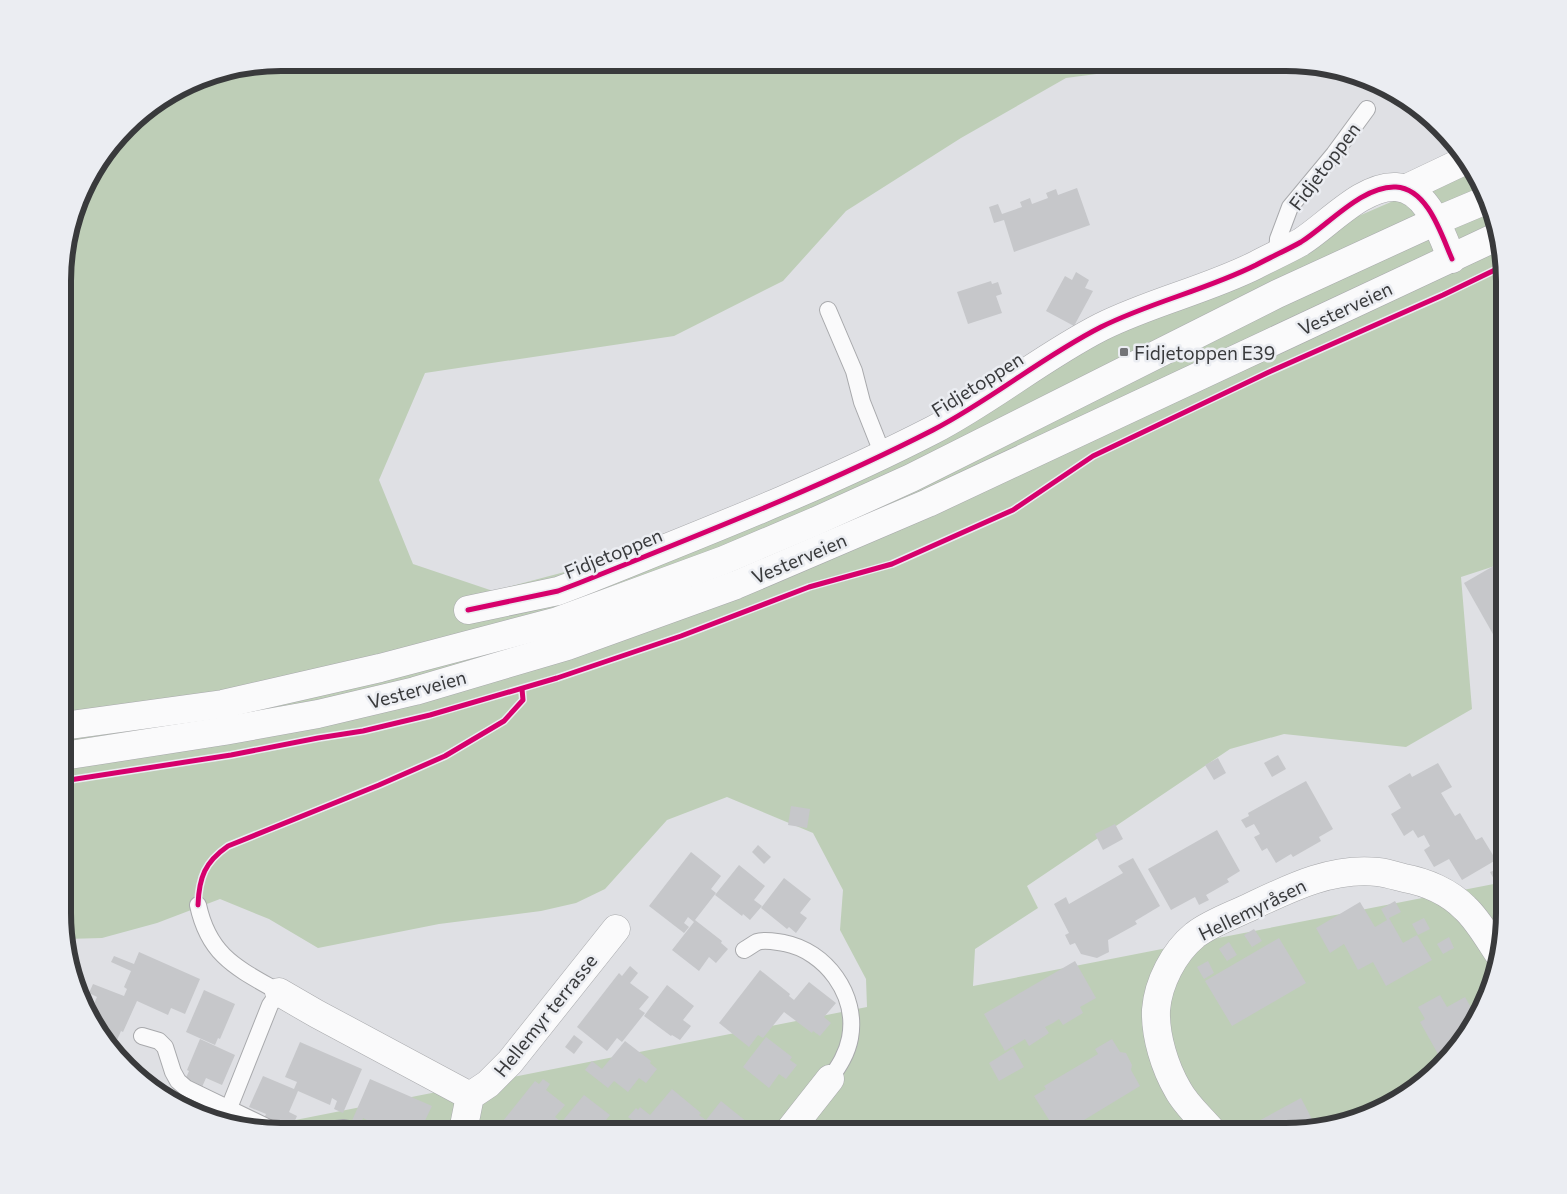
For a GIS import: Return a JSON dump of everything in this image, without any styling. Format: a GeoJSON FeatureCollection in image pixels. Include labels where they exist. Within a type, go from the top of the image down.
{"type":"FeatureCollection","features":[{"type":"Feature","properties":{"kind":"main road","name":"Fidjetoppen"},"geometry":{"type":"LineString","coordinates":[[468,610],[558,591],[766,508],[883,455],[966,411],[1041,362],[1102,326],[1204,288],[1302,242],[1372,192],[1394,186],[1407,188],[1459,163]]}},
{"type":"Feature","properties":{"kind":"main road"},"geometry":{"type":"LineString","coordinates":[[1407,188],[1425,205],[1436,221],[1452,259]]}},
{"type":"Feature","properties":{"kind":"main road","name":"Vesterveien"},"geometry":{"type":"LineString","coordinates":[[71,725],[223,704],[380,668],[558,621],[641,591],[724,560],[911,478],[1277,294],[1481,202]]}},
{"type":"Feature","properties":{"kind":"main road","name":"Vesterveien"},"geometry":{"type":"LineString","coordinates":[[71,755],[318,714],[415,691],[567,646],[670,609],[736,585],[928,503],[1492,239]]}},
{"type":"Feature","properties":{"kind":"main road","name":"Hellemyråsen"},"geometry":{"type":"LineString","coordinates":[[1205,1123],[1178,1091],[1165,1061],[1156,1011],[1159,993],[1170,965],[1181,949],[1196,935],[1275,895],[1309,881],[1348,872],[1379,872],[1417,880],[1446,894],[1464,907],[1475,919],[1493,946]]}},
{"type":"Feature","properties":{"kind":"main road","name":"Hellemyr terrasse"},"geometry":{"type":"LineString","coordinates":[[470,1096],[488,1084],[510,1062],[616,928]]}},
{"type":"Feature","properties":{"kind":"main road"},"geometry":{"type":"LineString","coordinates":[[280,992],[317,1014],[470,1096],[465,1123]]}},
{"type":"Feature","properties":{"kind":"main road"},"geometry":{"type":"LineString","coordinates":[[795,1123],[830,1079]]}},
{"type":"Feature","properties":{"kind":"lane","name":"Fidjetoppen"},"geometry":{"type":"LineString","coordinates":[[1277,254],[1278,239],[1290,207],[1334,154],[1367,109]]}},
{"type":"Feature","properties":{"kind":"lane"},"geometry":{"type":"LineString","coordinates":[[828,310],[854,372],[862,402],[883,455]]}},
{"type":"Feature","properties":{"kind":"lane"},"geometry":{"type":"LineString","coordinates":[[198,904],[202,923],[216,947],[231,963],[280,992],[270,1005],[229,1108]]}},
{"type":"Feature","properties":{"kind":"lane"},"geometry":{"type":"LineString","coordinates":[[744,950],[758,942],[792,945],[815,958],[830,970],[842,985],[850,1019],[850,1037],[844,1057],[830,1079]]}},
{"type":"Feature","properties":{"kind":"lane"},"geometry":{"type":"LineString","coordinates":[[142,1036],[159,1041],[165,1047],[178,1082],[205,1099],[229,1108],[251,1121]]}},
{"type":"Feature","properties":{"kind":"green space"},"geometry":{"type":"Polygon","coordinates":[[[282,71],[1119,71],[1066,78],[961,138],[846,211],[783,281],[674,336],[425,373],[379,480],[413,564],[493,591],[655,548],[803,487],[1341,222],[1464,170],[1468,176],[1480,201],[1489,227],[1494,254],[1496,282],[1496,566],[1461,577],[1472,709],[1406,747],[1284,734],[1230,749],[1027,886],[1038,908],[975,949],[973,986],[1496,884],[1496,912],[1492,953],[1485,980],[1468,1018],[1444,1051],[1424,1071],[1391,1095],[1366,1107],[1340,1116],[1313,1121],[1285,1123],[281,1123],[867,1007],[866,979],[840,930],[843,890],[813,833],[727,797],[667,820],[605,889],[576,903],[541,911],[439,924],[318,948],[269,919],[220,899],[157,923],[102,938],[73,939],[71,912],[71,282],[73,254],[82,214],[99,176],[123,143],[143,123],[176,99],[201,87],[227,78],[254,73],[282,71]]]}},
{"type":"Feature","properties":{"kind":"building"},"geometry":{"type":"Polygon","coordinates":[[[1077,188],[1090,225],[1014,252],[1004,220],[994,223],[989,207],[998,204],[1002,214],[1022,207],[1020,202],[1030,198],[1032,204],[1048,198],[1046,193],[1056,189],[1058,195],[1077,188]]]}},
{"type":"Feature","properties":{"kind":"building"},"geometry":{"type":"Polygon","coordinates":[[[1076,272],[1089,280],[1085,288],[1093,291],[1074,326],[1046,311],[1065,276],[1072,280],[1076,272]]]}},
{"type":"Feature","properties":{"kind":"building"},"geometry":{"type":"Polygon","coordinates":[[[991,281],[992,284],[998,282],[1002,294],[996,296],[1002,313],[968,324],[957,292],[991,281]]]}},
{"type":"Feature","properties":{"kind":"building"},"geometry":{"type":"Polygon","coordinates":[[[1496,565],[1496,639],[1464,583],[1496,565]]]}},
{"type":"Feature","properties":{"kind":"building"},"geometry":{"type":"Polygon","coordinates":[[[1278,755],[1286,769],[1272,777],[1264,763],[1278,755]]]}},
{"type":"Feature","properties":{"kind":"building"},"geometry":{"type":"Polygon","coordinates":[[[1218,758],[1226,773],[1214,780],[1205,765],[1218,758]]]}},
{"type":"Feature","properties":{"kind":"building"},"geometry":{"type":"Polygon","coordinates":[[[1438,763],[1452,787],[1441,793],[1455,816],[1460,813],[1476,840],[1482,837],[1496,860],[1462,880],[1449,859],[1434,867],[1424,850],[1430,846],[1424,835],[1418,838],[1413,830],[1404,836],[1391,814],[1401,808],[1388,786],[1410,773],[1412,777],[1438,763]]]}},
{"type":"Feature","properties":{"kind":"building"},"geometry":{"type":"Polygon","coordinates":[[[1306,781],[1333,829],[1319,837],[1321,841],[1293,857],[1291,854],[1276,863],[1267,848],[1262,851],[1254,837],[1260,834],[1254,824],[1246,828],[1241,820],[1249,816],[1248,813],[1306,781]]]}},
{"type":"Feature","properties":{"kind":"building"},"geometry":{"type":"Polygon","coordinates":[[[791,806],[810,809],[807,828],[788,825],[791,806]]]}},
{"type":"Feature","properties":{"kind":"building"},"geometry":{"type":"Polygon","coordinates":[[[1115,824],[1123,839],[1103,850],[1095,834],[1115,824]]]}},
{"type":"Feature","properties":{"kind":"building"},"geometry":{"type":"Polygon","coordinates":[[[1217,830],[1240,871],[1227,879],[1229,882],[1206,895],[1209,900],[1199,905],[1195,897],[1171,910],[1148,869],[1217,830]]]}},
{"type":"Feature","properties":{"kind":"building"},"geometry":{"type":"Polygon","coordinates":[[[758,845],[771,857],[764,864],[752,852],[758,845]]]}},
{"type":"Feature","properties":{"kind":"building"},"geometry":{"type":"Polygon","coordinates":[[[691,852],[721,876],[711,889],[716,893],[695,920],[722,941],[721,943],[728,949],[716,963],[709,957],[699,971],[672,950],[694,922],[688,917],[684,923],[689,927],[684,933],[649,906],[691,852]]]}},
{"type":"Feature","properties":{"kind":"building"},"geometry":{"type":"Polygon","coordinates":[[[1133,858],[1160,906],[1135,921],[1137,924],[1108,940],[1109,952],[1097,958],[1081,954],[1075,943],[1070,945],[1065,935],[1069,933],[1054,904],[1066,897],[1069,904],[1123,873],[1118,866],[1133,858]]]}},
{"type":"Feature","properties":{"kind":"building"},"geometry":{"type":"Polygon","coordinates":[[[739,865],[765,886],[754,900],[762,906],[750,920],[715,895],[739,865]]]}},
{"type":"Feature","properties":{"kind":"building"},"geometry":{"type":"Polygon","coordinates":[[[1496,870],[1496,883],[1490,872],[1496,870]]]}},
{"type":"Feature","properties":{"kind":"building"},"geometry":{"type":"Polygon","coordinates":[[[784,878],[811,899],[800,913],[807,918],[796,933],[789,927],[787,929],[761,908],[784,878]]]}},
{"type":"Feature","properties":{"kind":"building"},"geometry":{"type":"Polygon","coordinates":[[[1395,901],[1401,912],[1389,918],[1403,943],[1417,935],[1432,960],[1386,986],[1373,962],[1358,970],[1344,944],[1330,953],[1316,928],[1360,902],[1375,927],[1387,920],[1381,909],[1395,901]]]}},
{"type":"Feature","properties":{"kind":"building"},"geometry":{"type":"Polygon","coordinates":[[[1424,918],[1430,929],[1418,935],[1412,924],[1424,918]]]}},
{"type":"Feature","properties":{"kind":"building"},"geometry":{"type":"Polygon","coordinates":[[[1254,929],[1262,941],[1252,947],[1244,935],[1254,929]]]}},
{"type":"Feature","properties":{"kind":"building"},"geometry":{"type":"Polygon","coordinates":[[[1449,937],[1454,948],[1443,954],[1437,944],[1449,937]]]}},
{"type":"Feature","properties":{"kind":"building"},"geometry":{"type":"Polygon","coordinates":[[[1279,938],[1306,983],[1232,1026],[1205,981],[1279,938]]]}},
{"type":"Feature","properties":{"kind":"building"},"geometry":{"type":"Polygon","coordinates":[[[1229,942],[1237,955],[1227,961],[1219,949],[1229,942]]]}},
{"type":"Feature","properties":{"kind":"building"},"geometry":{"type":"Polygon","coordinates":[[[139,952],[200,979],[185,1014],[171,1008],[168,1015],[137,1001],[123,1032],[121,1031],[117,1040],[99,1018],[93,1005],[97,997],[89,993],[93,984],[124,996],[127,989],[124,987],[131,971],[111,962],[114,956],[134,964],[139,952]]]}},
{"type":"Feature","properties":{"kind":"building"},"geometry":{"type":"Polygon","coordinates":[[[1075,961],[1096,998],[1080,1007],[1083,1013],[1063,1025],[1059,1019],[1045,1027],[1049,1033],[1029,1046],[1025,1039],[1005,1051],[984,1014],[1075,961]]]}},
{"type":"Feature","properties":{"kind":"building"},"geometry":{"type":"Polygon","coordinates":[[[1208,961],[1214,973],[1204,979],[1197,967],[1208,961]]]}},
{"type":"Feature","properties":{"kind":"building"},"geometry":{"type":"Polygon","coordinates":[[[630,966],[638,973],[630,983],[649,997],[639,1009],[645,1013],[622,1042],[617,1038],[607,1051],[577,1027],[619,973],[622,976],[630,966]]]}},
{"type":"Feature","properties":{"kind":"building"},"geometry":{"type":"Polygon","coordinates":[[[760,970],[790,994],[789,996],[794,1000],[809,982],[836,1003],[824,1017],[831,1023],[820,1036],[813,1031],[812,1033],[784,1012],[763,1038],[758,1035],[749,1047],[719,1023],[760,970]]]}},
{"type":"Feature","properties":{"kind":"building"},"geometry":{"type":"Polygon","coordinates":[[[667,985],[694,1006],[683,1020],[691,1026],[680,1040],[671,1036],[644,1016],[667,985]]]}},
{"type":"Feature","properties":{"kind":"building"},"geometry":{"type":"Polygon","coordinates":[[[204,990],[235,1004],[220,1039],[218,1038],[215,1045],[186,1032],[204,990]]]}},
{"type":"Feature","properties":{"kind":"building"},"geometry":{"type":"Polygon","coordinates":[[[1440,995],[1447,1007],[1465,997],[1472,1009],[1468,1018],[1439,1056],[1420,1022],[1425,1019],[1418,1007],[1440,995]]]}},
{"type":"Feature","properties":{"kind":"building"},"geometry":{"type":"Polygon","coordinates":[[[574,1035],[583,1042],[574,1054],[565,1047],[574,1035]]]}},
{"type":"Feature","properties":{"kind":"building"},"geometry":{"type":"Polygon","coordinates":[[[766,1037],[792,1057],[790,1060],[797,1065],[786,1079],[779,1074],[769,1088],[743,1067],[766,1037]]]}},
{"type":"Feature","properties":{"kind":"building"},"geometry":{"type":"Polygon","coordinates":[[[200,1039],[235,1055],[222,1085],[206,1078],[202,1087],[185,1080],[189,1071],[187,1070],[200,1039]]]}},
{"type":"Feature","properties":{"kind":"building"},"geometry":{"type":"Polygon","coordinates":[[[1112,1039],[1120,1052],[1126,1053],[1132,1065],[1131,1070],[1140,1086],[1079,1123],[1051,1123],[1034,1096],[1046,1089],[1044,1086],[1098,1054],[1095,1049],[1112,1039]]]}},
{"type":"Feature","properties":{"kind":"building"},"geometry":{"type":"Polygon","coordinates":[[[625,1041],[651,1061],[650,1063],[657,1069],[646,1083],[639,1078],[628,1092],[614,1081],[608,1088],[585,1070],[592,1061],[602,1069],[625,1041]]]}},
{"type":"Feature","properties":{"kind":"building"},"geometry":{"type":"Polygon","coordinates":[[[300,1042],[362,1069],[343,1113],[334,1109],[337,1101],[332,1098],[330,1105],[298,1091],[289,1112],[297,1116],[294,1123],[263,1122],[266,1114],[249,1107],[263,1076],[294,1089],[297,1082],[285,1077],[300,1042]]]}},
{"type":"Feature","properties":{"kind":"building"},"geometry":{"type":"Polygon","coordinates":[[[1013,1048],[1024,1067],[999,1081],[989,1063],[1013,1048]]]}},
{"type":"Feature","properties":{"kind":"building"},"geometry":{"type":"Polygon","coordinates":[[[370,1079],[432,1106],[424,1123],[368,1123],[369,1121],[363,1118],[361,1123],[351,1123],[370,1079]]]}},
{"type":"Feature","properties":{"kind":"building"},"geometry":{"type":"Polygon","coordinates":[[[543,1079],[550,1084],[546,1090],[565,1105],[555,1117],[560,1123],[501,1123],[535,1081],[539,1084],[543,1079]]]}},
{"type":"Feature","properties":{"kind":"building"},"geometry":{"type":"Polygon","coordinates":[[[672,1089],[701,1113],[699,1115],[706,1120],[721,1101],[747,1122],[636,1123],[628,1117],[636,1108],[638,1110],[640,1107],[650,1115],[672,1089]]]}},
{"type":"Feature","properties":{"kind":"building"},"geometry":{"type":"Polygon","coordinates":[[[584,1095],[610,1115],[604,1123],[561,1123],[584,1095]]]}},
{"type":"Feature","properties":{"kind":"building"},"geometry":{"type":"Polygon","coordinates":[[[1301,1098],[1313,1121],[1285,1123],[1255,1123],[1301,1098]]]}},
{"type":"Feature","properties":{"kind":"cycle path"},"geometry":{"type":"LineString","coordinates":[[468,610],[558,591],[802,492],[890,452],[954,418],[1101,327],[1139,310],[1218,282],[1296,245],[1346,207],[1371,192],[1396,187],[1407,190],[1417,196],[1432,214],[1452,259]]}},
{"type":"Feature","properties":{"kind":"cycle path"},"geometry":{"type":"LineString","coordinates":[[71,780],[231,755],[363,731],[430,715],[557,678],[681,636],[809,587],[892,564],[1013,510],[1093,456],[1269,372],[1495,270]]}},
{"type":"Feature","properties":{"kind":"cycle path"},"geometry":{"type":"LineString","coordinates":[[198,905],[200,886],[205,871],[214,858],[228,846],[379,785],[445,756],[504,721],[523,700],[522,689]]}},
{"type":"Feature","properties":{"kind":"place","name":"Fidjetoppen E39"},"geometry":{"type":"Point","coordinates":[1124,352]}}]}
